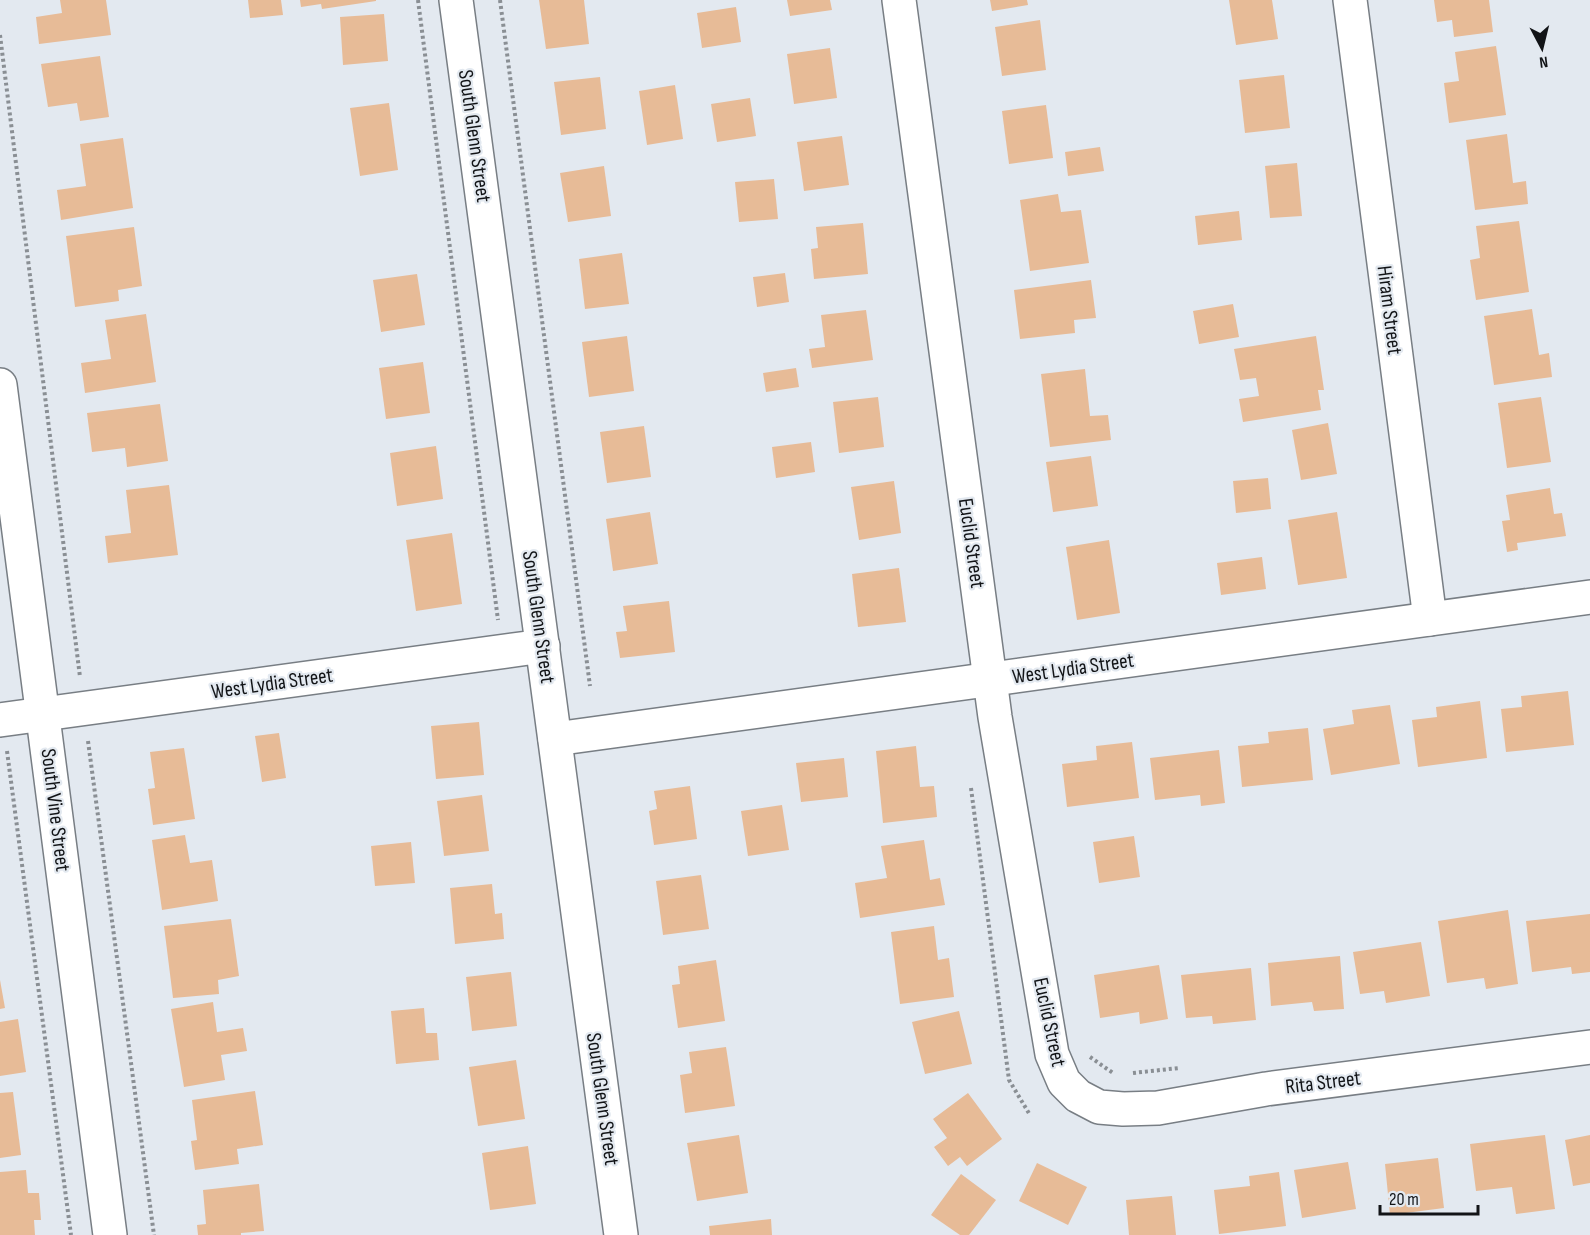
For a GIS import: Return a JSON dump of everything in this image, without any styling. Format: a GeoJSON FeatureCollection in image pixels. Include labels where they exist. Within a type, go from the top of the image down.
{"type":"FeatureCollection","features":[{"type":"Feature","properties":{"kind":"street","name":"South Glenn Street"},"geometry":{"type":"LineString","coordinates":[[456,0],[621,1235]]}},
{"type":"Feature","properties":{"kind":"street","name":"Euclid Street"},"geometry":{"type":"LineString","coordinates":[[899,0],[995,717],[1058,1068]]}},
{"type":"Feature","properties":{"kind":"street","name":"Hiram Street"},"geometry":{"type":"LineString","coordinates":[[1350,0],[1430,619]]}},
{"type":"Feature","properties":{"kind":"street","name":"South Vine Street"},"geometry":{"type":"LineString","coordinates":[[0,385],[110,1235]]}},
{"type":"Feature","properties":{"kind":"street","name":"West Lydia Street"},"geometry":{"type":"LineString","coordinates":[[555,739],[1590,597]]}},
{"type":"Feature","properties":{"kind":"street","name":"West Lydia Street"},"geometry":{"type":"LineString","coordinates":[[1,720],[543,646]]}},
{"type":"Feature","properties":{"kind":"street","name":"Rita Street"},"geometry":{"type":"LineString","coordinates":[[1058,1068],[1078,1096],[1099,1107],[1158,1108],[1266,1089],[1590,1047]]}},
{"type":"Feature","properties":{"kind":"path"},"geometry":{"type":"LineString","coordinates":[[418,0],[499,627]]}},
{"type":"Feature","properties":{"kind":"path"},"geometry":{"type":"LineString","coordinates":[[500,0],[590,686]]}},
{"type":"Feature","properties":{"kind":"path"},"geometry":{"type":"LineString","coordinates":[[0,34],[84,709],[154,1235]]}},
{"type":"Feature","properties":{"kind":"path"},"geometry":{"type":"LineString","coordinates":[[1,720],[71,1235]]}},
{"type":"Feature","properties":{"kind":"path"},"geometry":{"type":"LineString","coordinates":[[1058,1068],[1078,1050],[1114,1074]]}},
{"type":"Feature","properties":{"kind":"path"},"geometry":{"type":"LineString","coordinates":[[1126,1073],[1185,1067]]}},
{"type":"Feature","properties":{"kind":"building"},"geometry":{"type":"Polygon","coordinates":[[[60,0],[106,0],[111,35],[39,44],[36,17],[62,13],[60,0]]]}},
{"type":"Feature","properties":{"kind":"building"},"geometry":{"type":"Polygon","coordinates":[[[248,0],[281,0],[283,15],[250,18],[248,0]]]}},
{"type":"Feature","properties":{"kind":"building"},"geometry":{"type":"Polygon","coordinates":[[[300,0],[376,1],[322,9],[321,4],[301,7],[300,0]]]}},
{"type":"Feature","properties":{"kind":"building"},"geometry":{"type":"Polygon","coordinates":[[[539,0],[584,0],[589,44],[546,49],[539,0]]]}},
{"type":"Feature","properties":{"kind":"building"},"geometry":{"type":"Polygon","coordinates":[[[787,0],[830,0],[832,10],[790,16],[787,0]]]}},
{"type":"Feature","properties":{"kind":"building"},"geometry":{"type":"Polygon","coordinates":[[[990,0],[1027,0],[1028,5],[992,11],[990,0]]]}},
{"type":"Feature","properties":{"kind":"building"},"geometry":{"type":"Polygon","coordinates":[[[1229,0],[1272,0],[1278,39],[1236,45],[1229,0]]]}},
{"type":"Feature","properties":{"kind":"building"},"geometry":{"type":"Polygon","coordinates":[[[1434,0],[1489,0],[1493,32],[1454,37],[1452,20],[1437,22],[1434,0]]]}},
{"type":"Feature","properties":{"kind":"building"},"geometry":{"type":"Polygon","coordinates":[[[736,7],[741,42],[702,48],[697,13],[736,7]]]}},
{"type":"Feature","properties":{"kind":"building"},"geometry":{"type":"Polygon","coordinates":[[[384,14],[388,61],[343,65],[340,17],[384,14]]]}},
{"type":"Feature","properties":{"kind":"building"},"geometry":{"type":"Polygon","coordinates":[[[1040,20],[1046,70],[1002,76],[995,27],[1040,20]]]}},
{"type":"Feature","properties":{"kind":"building"},"geometry":{"type":"Polygon","coordinates":[[[1496,46],[1506,115],[1449,123],[1444,83],[1459,81],[1455,52],[1496,46]]]}},
{"type":"Feature","properties":{"kind":"building"},"geometry":{"type":"Polygon","coordinates":[[[830,48],[837,98],[794,104],[787,54],[830,48]]]}},
{"type":"Feature","properties":{"kind":"building"},"geometry":{"type":"Polygon","coordinates":[[[100,56],[109,117],[80,121],[77,103],[48,107],[41,64],[100,56]]]}},
{"type":"Feature","properties":{"kind":"building"},"geometry":{"type":"Polygon","coordinates":[[[1284,75],[1290,128],[1245,133],[1239,80],[1284,75]]]}},
{"type":"Feature","properties":{"kind":"building"},"geometry":{"type":"Polygon","coordinates":[[[600,77],[606,129],[561,135],[554,82],[600,77]]]}},
{"type":"Feature","properties":{"kind":"building"},"geometry":{"type":"Polygon","coordinates":[[[675,85],[683,139],[647,145],[639,91],[675,85]]]}},
{"type":"Feature","properties":{"kind":"building"},"geometry":{"type":"Polygon","coordinates":[[[750,98],[756,136],[717,142],[711,104],[750,98]]]}},
{"type":"Feature","properties":{"kind":"building"},"geometry":{"type":"Polygon","coordinates":[[[389,103],[398,170],[360,176],[350,108],[389,103]]]}},
{"type":"Feature","properties":{"kind":"building"},"geometry":{"type":"Polygon","coordinates":[[[1046,105],[1053,158],[1009,164],[1002,111],[1046,105]]]}},
{"type":"Feature","properties":{"kind":"building"},"geometry":{"type":"Polygon","coordinates":[[[1507,134],[1513,183],[1526,181],[1528,204],[1475,210],[1466,140],[1507,134]]]}},
{"type":"Feature","properties":{"kind":"building"},"geometry":{"type":"Polygon","coordinates":[[[842,136],[849,185],[804,191],[797,142],[842,136]]]}},
{"type":"Feature","properties":{"kind":"building"},"geometry":{"type":"Polygon","coordinates":[[[123,138],[133,208],[61,220],[57,190],[86,186],[80,144],[123,138]]]}},
{"type":"Feature","properties":{"kind":"building"},"geometry":{"type":"Polygon","coordinates":[[[1100,147],[1104,171],[1068,176],[1065,152],[1100,147]]]}},
{"type":"Feature","properties":{"kind":"building"},"geometry":{"type":"Polygon","coordinates":[[[1297,163],[1302,216],[1270,218],[1265,166],[1297,163]]]}},
{"type":"Feature","properties":{"kind":"building"},"geometry":{"type":"Polygon","coordinates":[[[604,166],[611,216],[568,222],[560,173],[604,166]]]}},
{"type":"Feature","properties":{"kind":"building"},"geometry":{"type":"Polygon","coordinates":[[[774,179],[778,219],[739,222],[735,182],[774,179]]]}},
{"type":"Feature","properties":{"kind":"building"},"geometry":{"type":"Polygon","coordinates":[[[1058,194],[1061,212],[1081,210],[1089,263],[1030,271],[1020,200],[1058,194]]]}},
{"type":"Feature","properties":{"kind":"building"},"geometry":{"type":"Polygon","coordinates":[[[1239,211],[1242,240],[1198,245],[1195,216],[1239,211]]]}},
{"type":"Feature","properties":{"kind":"building"},"geometry":{"type":"Polygon","coordinates":[[[1519,221],[1529,292],[1476,300],[1470,260],[1480,258],[1476,226],[1519,221]]]}},
{"type":"Feature","properties":{"kind":"building"},"geometry":{"type":"Polygon","coordinates":[[[863,223],[868,274],[814,279],[811,249],[818,248],[816,227],[863,223]]]}},
{"type":"Feature","properties":{"kind":"building"},"geometry":{"type":"Polygon","coordinates":[[[134,227],[142,286],[118,290],[119,301],[75,307],[66,236],[134,227]]]}},
{"type":"Feature","properties":{"kind":"building"},"geometry":{"type":"Polygon","coordinates":[[[622,253],[629,304],[585,309],[579,259],[622,253]]]}},
{"type":"Feature","properties":{"kind":"building"},"geometry":{"type":"Polygon","coordinates":[[[785,273],[789,302],[757,307],[753,277],[785,273]]]}},
{"type":"Feature","properties":{"kind":"building"},"geometry":{"type":"Polygon","coordinates":[[[417,274],[425,325],[381,332],[373,280],[417,274]]]}},
{"type":"Feature","properties":{"kind":"building"},"geometry":{"type":"Polygon","coordinates":[[[1091,280],[1096,318],[1074,320],[1075,333],[1020,339],[1014,290],[1091,280]]]}},
{"type":"Feature","properties":{"kind":"building"},"geometry":{"type":"Polygon","coordinates":[[[1233,304],[1239,337],[1199,344],[1193,311],[1233,304]]]}},
{"type":"Feature","properties":{"kind":"building"},"geometry":{"type":"Polygon","coordinates":[[[1532,309],[1539,355],[1549,353],[1552,377],[1494,385],[1484,316],[1532,309]]]}},
{"type":"Feature","properties":{"kind":"building"},"geometry":{"type":"Polygon","coordinates":[[[866,310],[873,360],[812,368],[809,349],[825,347],[821,315],[866,310]]]}},
{"type":"Feature","properties":{"kind":"building"},"geometry":{"type":"Polygon","coordinates":[[[146,314],[156,382],[85,393],[81,363],[111,359],[105,320],[146,314]]]}},
{"type":"Feature","properties":{"kind":"building"},"geometry":{"type":"Polygon","coordinates":[[[627,336],[634,391],[589,397],[582,342],[627,336]]]}},
{"type":"Feature","properties":{"kind":"building"},"geometry":{"type":"Polygon","coordinates":[[[1316,336],[1324,390],[1318,390],[1321,410],[1243,422],[1239,399],[1259,396],[1256,378],[1240,380],[1234,349],[1316,336]]]}},
{"type":"Feature","properties":{"kind":"building"},"geometry":{"type":"Polygon","coordinates":[[[423,362],[430,413],[386,419],[379,368],[423,362]]]}},
{"type":"Feature","properties":{"kind":"building"},"geometry":{"type":"Polygon","coordinates":[[[796,368],[799,387],[766,392],[763,373],[796,368]]]}},
{"type":"Feature","properties":{"kind":"building"},"geometry":{"type":"Polygon","coordinates":[[[1085,369],[1090,416],[1108,415],[1111,440],[1050,447],[1041,374],[1085,369]]]}},
{"type":"Feature","properties":{"kind":"building"},"geometry":{"type":"Polygon","coordinates":[[[878,397],[884,447],[839,453],[833,402],[878,397]]]}},
{"type":"Feature","properties":{"kind":"building"},"geometry":{"type":"Polygon","coordinates":[[[1541,397],[1551,462],[1507,468],[1498,403],[1541,397]]]}},
{"type":"Feature","properties":{"kind":"building"},"geometry":{"type":"Polygon","coordinates":[[[160,404],[168,461],[127,467],[125,448],[92,452],[87,413],[160,404]]]}},
{"type":"Feature","properties":{"kind":"building"},"geometry":{"type":"Polygon","coordinates":[[[1328,423],[1337,474],[1301,480],[1292,430],[1328,423]]]}},
{"type":"Feature","properties":{"kind":"building"},"geometry":{"type":"Polygon","coordinates":[[[644,426],[651,477],[607,483],[600,432],[644,426]]]}},
{"type":"Feature","properties":{"kind":"building"},"geometry":{"type":"Polygon","coordinates":[[[811,442],[815,472],[776,478],[772,447],[811,442]]]}},
{"type":"Feature","properties":{"kind":"building"},"geometry":{"type":"Polygon","coordinates":[[[436,446],[443,499],[397,506],[390,453],[436,446]]]}},
{"type":"Feature","properties":{"kind":"building"},"geometry":{"type":"Polygon","coordinates":[[[1091,456],[1098,506],[1053,512],[1046,462],[1091,456]]]}},
{"type":"Feature","properties":{"kind":"building"},"geometry":{"type":"Polygon","coordinates":[[[1268,478],[1271,509],[1236,513],[1233,481],[1268,478]]]}},
{"type":"Feature","properties":{"kind":"building"},"geometry":{"type":"Polygon","coordinates":[[[894,481],[901,533],[859,540],[851,487],[894,481]]]}},
{"type":"Feature","properties":{"kind":"building"},"geometry":{"type":"Polygon","coordinates":[[[169,485],[178,555],[108,563],[105,536],[131,533],[126,490],[169,485]]]}},
{"type":"Feature","properties":{"kind":"building"},"geometry":{"type":"Polygon","coordinates":[[[1550,488],[1554,514],[1562,513],[1566,536],[1517,543],[1518,550],[1507,552],[1502,521],[1510,520],[1506,495],[1550,488]]]}},
{"type":"Feature","properties":{"kind":"building"},"geometry":{"type":"Polygon","coordinates":[[[650,512],[658,564],[613,571],[606,519],[650,512]]]}},
{"type":"Feature","properties":{"kind":"building"},"geometry":{"type":"Polygon","coordinates":[[[1337,512],[1347,578],[1298,585],[1288,520],[1337,512]]]}},
{"type":"Feature","properties":{"kind":"building"},"geometry":{"type":"Polygon","coordinates":[[[452,533],[462,604],[416,611],[406,540],[452,533]]]}},
{"type":"Feature","properties":{"kind":"building"},"geometry":{"type":"Polygon","coordinates":[[[1109,540],[1120,613],[1077,620],[1066,547],[1109,540]]]}},
{"type":"Feature","properties":{"kind":"building"},"geometry":{"type":"Polygon","coordinates":[[[1262,557],[1266,589],[1221,595],[1217,563],[1262,557]]]}},
{"type":"Feature","properties":{"kind":"building"},"geometry":{"type":"Polygon","coordinates":[[[899,568],[906,622],[858,627],[852,574],[899,568]]]}},
{"type":"Feature","properties":{"kind":"building"},"geometry":{"type":"Polygon","coordinates":[[[669,601],[675,652],[620,658],[616,632],[627,631],[623,606],[669,601]]]}},
{"type":"Feature","properties":{"kind":"building"},"geometry":{"type":"Polygon","coordinates":[[[1568,691],[1574,745],[1506,752],[1501,709],[1522,707],[1521,696],[1568,691]]]}},
{"type":"Feature","properties":{"kind":"building"},"geometry":{"type":"Polygon","coordinates":[[[1480,701],[1487,758],[1418,767],[1412,720],[1437,717],[1436,707],[1480,701]]]}},
{"type":"Feature","properties":{"kind":"building"},"geometry":{"type":"Polygon","coordinates":[[[1390,705],[1400,764],[1331,775],[1323,729],[1354,724],[1352,710],[1390,705]]]}},
{"type":"Feature","properties":{"kind":"building"},"geometry":{"type":"Polygon","coordinates":[[[479,722],[484,775],[436,779],[431,726],[479,722]]]}},
{"type":"Feature","properties":{"kind":"building"},"geometry":{"type":"Polygon","coordinates":[[[1308,728],[1313,780],[1242,787],[1238,746],[1269,743],[1268,732],[1308,728]]]}},
{"type":"Feature","properties":{"kind":"building"},"geometry":{"type":"Polygon","coordinates":[[[279,733],[286,778],[262,782],[255,736],[279,733]]]}},
{"type":"Feature","properties":{"kind":"building"},"geometry":{"type":"Polygon","coordinates":[[[1132,742],[1139,798],[1067,807],[1062,764],[1097,760],[1096,746],[1132,742]]]}},
{"type":"Feature","properties":{"kind":"building"},"geometry":{"type":"Polygon","coordinates":[[[916,746],[920,787],[934,786],[937,817],[883,823],[876,751],[916,746]]]}},
{"type":"Feature","properties":{"kind":"building"},"geometry":{"type":"Polygon","coordinates":[[[184,748],[195,819],[153,825],[148,789],[155,788],[150,752],[184,748]]]}},
{"type":"Feature","properties":{"kind":"building"},"geometry":{"type":"Polygon","coordinates":[[[1219,750],[1225,803],[1201,806],[1200,795],[1155,800],[1150,758],[1219,750]]]}},
{"type":"Feature","properties":{"kind":"building"},"geometry":{"type":"Polygon","coordinates":[[[844,758],[848,797],[801,802],[796,763],[844,758]]]}},
{"type":"Feature","properties":{"kind":"building"},"geometry":{"type":"Polygon","coordinates":[[[690,786],[697,839],[654,845],[649,811],[657,809],[654,791],[690,786]]]}},
{"type":"Feature","properties":{"kind":"building"},"geometry":{"type":"Polygon","coordinates":[[[482,795],[489,851],[444,856],[437,801],[482,795]]]}},
{"type":"Feature","properties":{"kind":"building"},"geometry":{"type":"Polygon","coordinates":[[[782,805],[789,850],[748,856],[741,811],[782,805]]]}},
{"type":"Feature","properties":{"kind":"building"},"geometry":{"type":"Polygon","coordinates":[[[185,835],[190,863],[212,860],[218,901],[162,910],[152,840],[185,835]]]}},
{"type":"Feature","properties":{"kind":"building"},"geometry":{"type":"Polygon","coordinates":[[[1134,836],[1140,877],[1099,883],[1093,842],[1134,836]]]}},
{"type":"Feature","properties":{"kind":"building"},"geometry":{"type":"Polygon","coordinates":[[[924,840],[930,880],[940,878],[945,905],[860,918],[855,883],[887,878],[881,846],[924,840]]]}},
{"type":"Feature","properties":{"kind":"building"},"geometry":{"type":"Polygon","coordinates":[[[411,842],[415,883],[375,886],[371,846],[411,842]]]}},
{"type":"Feature","properties":{"kind":"building"},"geometry":{"type":"Polygon","coordinates":[[[701,875],[709,929],[663,935],[656,881],[701,875]]]}},
{"type":"Feature","properties":{"kind":"building"},"geometry":{"type":"Polygon","coordinates":[[[492,884],[495,914],[502,913],[504,939],[455,944],[450,888],[492,884]]]}},
{"type":"Feature","properties":{"kind":"building"},"geometry":{"type":"Polygon","coordinates":[[[1508,910],[1518,984],[1486,989],[1484,978],[1447,983],[1438,921],[1508,910]]]}},
{"type":"Feature","properties":{"kind":"building"},"geometry":{"type":"Polygon","coordinates":[[[1590,914],[1590,972],[1572,974],[1571,967],[1532,972],[1526,921],[1590,914]]]}},
{"type":"Feature","properties":{"kind":"building"},"geometry":{"type":"Polygon","coordinates":[[[231,919],[239,976],[218,980],[219,994],[173,998],[164,926],[231,919]]]}},
{"type":"Feature","properties":{"kind":"building"},"geometry":{"type":"Polygon","coordinates":[[[934,926],[938,960],[949,958],[954,997],[900,1004],[891,932],[934,926]]]}},
{"type":"Feature","properties":{"kind":"building"},"geometry":{"type":"Polygon","coordinates":[[[1421,942],[1430,996],[1386,1003],[1384,991],[1360,994],[1353,952],[1421,942]]]}},
{"type":"Feature","properties":{"kind":"building"},"geometry":{"type":"Polygon","coordinates":[[[1340,956],[1344,1009],[1314,1011],[1312,1002],[1271,1006],[1268,963],[1340,956]]]}},
{"type":"Feature","properties":{"kind":"building"},"geometry":{"type":"Polygon","coordinates":[[[716,960],[725,1021],[678,1028],[672,985],[680,984],[678,966],[716,960]]]}},
{"type":"Feature","properties":{"kind":"building"},"geometry":{"type":"Polygon","coordinates":[[[1159,965],[1168,1019],[1140,1024],[1139,1012],[1100,1018],[1094,975],[1159,965]]]}},
{"type":"Feature","properties":{"kind":"building"},"geometry":{"type":"Polygon","coordinates":[[[1251,968],[1256,1020],[1213,1024],[1212,1016],[1186,1018],[1181,975],[1251,968]]]}},
{"type":"Feature","properties":{"kind":"building"},"geometry":{"type":"Polygon","coordinates":[[[511,972],[517,1026],[472,1031],[466,977],[511,972]]]}},
{"type":"Feature","properties":{"kind":"building"},"geometry":{"type":"Polygon","coordinates":[[[0,980],[5,1008],[0,1009],[0,980]]]}},
{"type":"Feature","properties":{"kind":"building"},"geometry":{"type":"Polygon","coordinates":[[[213,1002],[217,1032],[243,1028],[247,1051],[221,1055],[225,1080],[184,1087],[171,1009],[213,1002]]]}},
{"type":"Feature","properties":{"kind":"building"},"geometry":{"type":"Polygon","coordinates":[[[424,1008],[426,1033],[437,1033],[439,1060],[396,1064],[391,1011],[424,1008]]]}},
{"type":"Feature","properties":{"kind":"building"},"geometry":{"type":"Polygon","coordinates":[[[959,1011],[972,1064],[925,1074],[912,1022],[959,1011]]]}},
{"type":"Feature","properties":{"kind":"building"},"geometry":{"type":"Polygon","coordinates":[[[18,1019],[26,1072],[0,1076],[0,1022],[18,1019]]]}},
{"type":"Feature","properties":{"kind":"building"},"geometry":{"type":"Polygon","coordinates":[[[726,1047],[735,1106],[685,1113],[680,1075],[692,1073],[689,1052],[726,1047]]]}},
{"type":"Feature","properties":{"kind":"building"},"geometry":{"type":"Polygon","coordinates":[[[516,1060],[525,1119],[478,1126],[469,1067],[516,1060]]]}},
{"type":"Feature","properties":{"kind":"building"},"geometry":{"type":"Polygon","coordinates":[[[255,1091],[263,1145],[237,1149],[239,1164],[195,1170],[191,1141],[197,1140],[192,1100],[255,1091]]]}},
{"type":"Feature","properties":{"kind":"building"},"geometry":{"type":"Polygon","coordinates":[[[13,1092],[21,1155],[0,1158],[0,1093],[13,1092]]]}},
{"type":"Feature","properties":{"kind":"building"},"geometry":{"type":"Polygon","coordinates":[[[968,1093],[1002,1139],[967,1166],[960,1157],[948,1166],[934,1147],[947,1138],[933,1119],[968,1093]]]}},
{"type":"Feature","properties":{"kind":"building"},"geometry":{"type":"Polygon","coordinates":[[[739,1135],[748,1193],[697,1201],[687,1143],[739,1135]]]}},
{"type":"Feature","properties":{"kind":"building"},"geometry":{"type":"Polygon","coordinates":[[[1545,1135],[1555,1209],[1516,1214],[1512,1187],[1476,1191],[1470,1144],[1545,1135]]]}},
{"type":"Feature","properties":{"kind":"building"},"geometry":{"type":"Polygon","coordinates":[[[1590,1135],[1590,1183],[1573,1186],[1565,1140],[1590,1135]]]}},
{"type":"Feature","properties":{"kind":"building"},"geometry":{"type":"Polygon","coordinates":[[[528,1146],[536,1204],[490,1210],[482,1153],[528,1146]]]}},
{"type":"Feature","properties":{"kind":"building"},"geometry":{"type":"Polygon","coordinates":[[[1438,1158],[1444,1208],[1390,1215],[1385,1164],[1438,1158]]]}},
{"type":"Feature","properties":{"kind":"building"},"geometry":{"type":"Polygon","coordinates":[[[1348,1162],[1356,1209],[1302,1218],[1294,1170],[1348,1162]]]}},
{"type":"Feature","properties":{"kind":"building"},"geometry":{"type":"Polygon","coordinates":[[[1037,1163],[1087,1187],[1068,1225],[1019,1201],[1037,1163]]]}},
{"type":"Feature","properties":{"kind":"building"},"geometry":{"type":"Polygon","coordinates":[[[26,1170],[28,1193],[39,1193],[41,1220],[34,1220],[35,1235],[0,1235],[0,1172],[26,1170]]]}},
{"type":"Feature","properties":{"kind":"building"},"geometry":{"type":"Polygon","coordinates":[[[1279,1172],[1286,1226],[1219,1234],[1214,1190],[1250,1186],[1249,1176],[1279,1172]]]}},
{"type":"Feature","properties":{"kind":"building"},"geometry":{"type":"Polygon","coordinates":[[[961,1174],[996,1200],[969,1235],[960,1235],[931,1215],[961,1174]]]}},
{"type":"Feature","properties":{"kind":"building"},"geometry":{"type":"Polygon","coordinates":[[[259,1184],[264,1231],[241,1233],[241,1235],[198,1235],[197,1225],[206,1224],[203,1190],[259,1184]]]}},
{"type":"Feature","properties":{"kind":"building"},"geometry":{"type":"Polygon","coordinates":[[[1172,1196],[1176,1235],[1129,1235],[1126,1200],[1172,1196]]]}},
{"type":"Feature","properties":{"kind":"building"},"geometry":{"type":"Polygon","coordinates":[[[771,1219],[772,1235],[710,1235],[709,1226],[771,1219]]]}}]}
